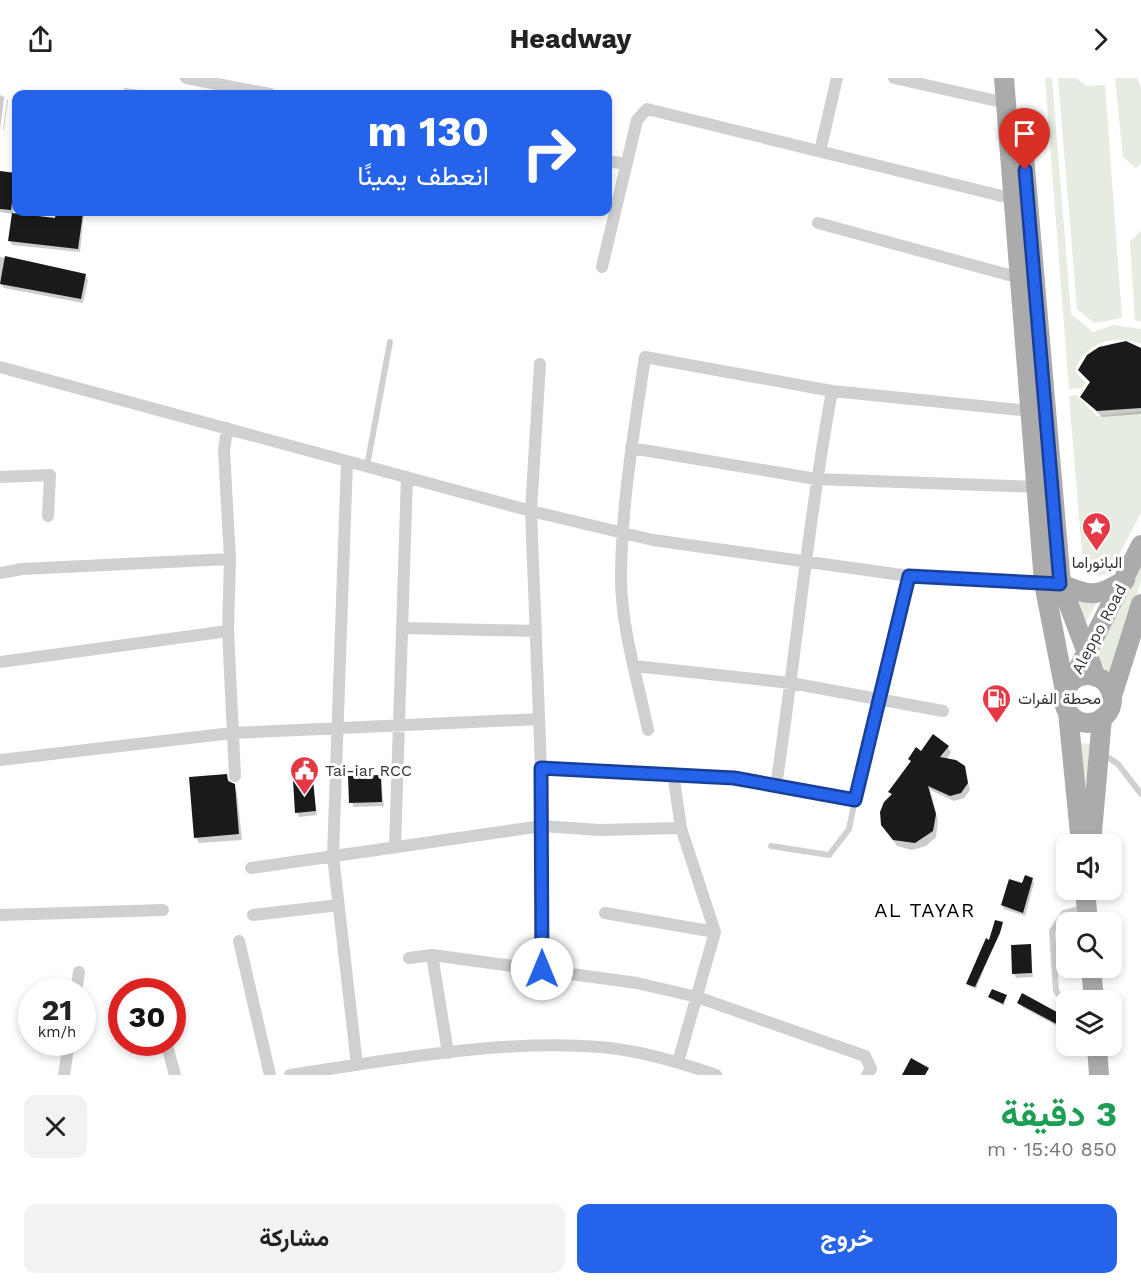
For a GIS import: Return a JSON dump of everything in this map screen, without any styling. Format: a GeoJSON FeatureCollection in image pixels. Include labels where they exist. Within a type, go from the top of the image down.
{"type":"FeatureCollection","features":[{"type":"Feature","properties":{"kind":"main road"},"geometry":{"type":"LineString","coordinates":[[1004,78],[1037,487],[1069,686]]}},
{"type":"Feature","properties":{"kind":"main road"},"geometry":{"type":"LineString","coordinates":[[1017,78],[1052,583],[1096,677]]}},
{"type":"Feature","properties":{"kind":"main road","name":"Aleppo Road"},"geometry":{"type":"LineString","coordinates":[[1069,686],[1087,657],[1141,545]]}},
{"type":"Feature","properties":{"kind":"main road"},"geometry":{"type":"LineString","coordinates":[[1052,583],[1091,595],[1103,593],[1125,580]]}},
{"type":"Feature","properties":{"kind":"main road","name":"Aleppo Road"},"geometry":{"type":"LineString","coordinates":[[1112,696],[1141,604]]}},
{"type":"Feature","properties":{"kind":"main road"},"geometry":{"type":"LineString","coordinates":[[1068,712],[1073,718],[1087,723],[1102,718],[1110,708],[1112,696],[1107,684],[1096,677],[1084,675],[1069,686],[1064,698],[1068,712],[1080,834]]}},
{"type":"Feature","properties":{"kind":"main road"},"geometry":{"type":"LineString","coordinates":[[1092,834],[1102,718]]}},
{"type":"Feature","properties":{"kind":"main road"},"geometry":{"type":"LineString","coordinates":[[1098,1056],[1100,1075]]}},
{"type":"Feature","properties":{"kind":"street"},"geometry":{"type":"LineString","coordinates":[[186,78],[249,90]]}},
{"type":"Feature","properties":{"kind":"street"},"geometry":{"type":"LineString","coordinates":[[820,151],[837,78]]}},
{"type":"Feature","properties":{"kind":"street"},"geometry":{"type":"LineString","coordinates":[[894,78],[1006,103]]}},
{"type":"Feature","properties":{"kind":"street"},"geometry":{"type":"LineString","coordinates":[[602,267],[637,120],[646,109],[1014,199]]}},
{"type":"Feature","properties":{"kind":"street"},"geometry":{"type":"LineString","coordinates":[[612,162],[626,164]]}},
{"type":"Feature","properties":{"kind":"street"},"geometry":{"type":"LineString","coordinates":[[818,223],[1020,278]]}},
{"type":"Feature","properties":{"kind":"street"},"geometry":{"type":"LineString","coordinates":[[648,730],[624,617],[621,581],[631,448],[645,357],[832,391],[1031,411]]}},
{"type":"Feature","properties":{"kind":"street"},"geometry":{"type":"LineString","coordinates":[[540,364],[531,511],[541,768],[542,969]]}},
{"type":"Feature","properties":{"kind":"street"},"geometry":{"type":"LineString","coordinates":[[0,367],[531,511],[624,533],[909,576],[1052,583]]}},
{"type":"Feature","properties":{"kind":"street"},"geometry":{"type":"LineString","coordinates":[[776,786],[808,562],[816,479],[832,391]]}},
{"type":"Feature","properties":{"kind":"street"},"geometry":{"type":"LineString","coordinates":[[227,428],[224,451],[230,559],[228,631],[235,776]]}},
{"type":"Feature","properties":{"kind":"street"},"geometry":{"type":"LineString","coordinates":[[631,448],[816,479],[1037,487]]}},
{"type":"Feature","properties":{"kind":"street"},"geometry":{"type":"LineString","coordinates":[[347,461],[333,856],[357,1065]]}},
{"type":"Feature","properties":{"kind":"street"},"geometry":{"type":"LineString","coordinates":[[0,477],[50,475],[48,516]]}},
{"type":"Feature","properties":{"kind":"street"},"geometry":{"type":"LineString","coordinates":[[395,847],[406,477]]}},
{"type":"Feature","properties":{"kind":"street"},"geometry":{"type":"LineString","coordinates":[[0,573],[22,569],[230,559]]}},
{"type":"Feature","properties":{"kind":"street"},"geometry":{"type":"LineString","coordinates":[[541,768],[673,773],[734,778],[855,800],[909,576]]}},
{"type":"Feature","properties":{"kind":"street"},"geometry":{"type":"LineString","coordinates":[[402,628],[536,630]]}},
{"type":"Feature","properties":{"kind":"street"},"geometry":{"type":"LineString","coordinates":[[0,662],[228,631]]}},
{"type":"Feature","properties":{"kind":"street"},"geometry":{"type":"LineString","coordinates":[[635,666],[791,683],[943,711]]}},
{"type":"Feature","properties":{"kind":"street"},"geometry":{"type":"LineString","coordinates":[[0,760],[232,733],[539,718]]}},
{"type":"Feature","properties":{"kind":"street"},"geometry":{"type":"LineString","coordinates":[[673,773],[681,828],[716,932],[678,1062]]}},
{"type":"Feature","properties":{"kind":"street"},"geometry":{"type":"LineString","coordinates":[[251,868],[542,826],[600,830],[681,828]]}},
{"type":"Feature","properties":{"kind":"street"},"geometry":{"type":"LineString","coordinates":[[253,915],[339,905]]}},
{"type":"Feature","properties":{"kind":"street"},"geometry":{"type":"LineString","coordinates":[[0,915],[163,910]]}},
{"type":"Feature","properties":{"kind":"street"},"geometry":{"type":"LineString","coordinates":[[605,913],[716,932]]}},
{"type":"Feature","properties":{"kind":"street"},"geometry":{"type":"LineString","coordinates":[[239,941],[270,1075]]}},
{"type":"Feature","properties":{"kind":"street"},"geometry":{"type":"LineString","coordinates":[[432,955],[448,1053]]}},
{"type":"Feature","properties":{"kind":"street"},"geometry":{"type":"LineString","coordinates":[[409,958],[432,955],[542,969],[637,983],[697,997],[865,1056],[871,1069],[867,1075]]}},
{"type":"Feature","properties":{"kind":"street"},"geometry":{"type":"LineString","coordinates":[[78,978],[79,972]]}},
{"type":"Feature","properties":{"kind":"street"},"geometry":{"type":"LineString","coordinates":[[290,1075],[320,1073],[357,1065],[448,1053],[548,1046],[601,1047],[678,1062],[716,1075]]}},
{"type":"Feature","properties":{"kind":"street"},"geometry":{"type":"LineString","coordinates":[[64,1075],[67,1056]]}},
{"type":"Feature","properties":{"kind":"street"},"geometry":{"type":"LineString","coordinates":[[170,1056],[175,1075]]}},
{"type":"Feature","properties":{"kind":"lane"},"geometry":{"type":"LineString","coordinates":[[367,466],[390,342]]}},
{"type":"Feature","properties":{"kind":"lane"},"geometry":{"type":"LineString","coordinates":[[1100,752],[1118,764],[1141,794]]}},
{"type":"Feature","properties":{"kind":"lane"},"geometry":{"type":"LineString","coordinates":[[771,846],[829,855],[849,829],[855,800]]}},
{"type":"Feature","properties":{"kind":"lane"},"geometry":{"type":"LineString","coordinates":[[1056,991],[1052,931],[1064,913],[1087,901]]}},
{"type":"Feature","properties":{"kind":"shaded area"},"geometry":{"type":"Polygon","coordinates":[[[1045,78],[1052,78],[1071,314],[1093,332],[1113,325],[1141,329],[1141,344],[1121,340],[1111,341],[1093,347],[1085,354],[1075,372],[1086,383],[1082,388],[1069,389],[1045,78]]]}},
{"type":"Feature","properties":{"kind":"shaded area"},"geometry":{"type":"Polygon","coordinates":[[[1058,78],[1076,78],[1086,86],[1105,85],[1122,318],[1094,323],[1077,309],[1058,78]]]}},
{"type":"Feature","properties":{"kind":"shaded area"},"geometry":{"type":"Polygon","coordinates":[[[1115,78],[1137,78],[1141,88],[1141,164],[1136,168],[1123,157],[1115,78]]]}},
{"type":"Feature","properties":{"kind":"shaded area"},"geometry":{"type":"Polygon","coordinates":[[[1141,231],[1141,322],[1135,320],[1130,241],[1141,231]]]}},
{"type":"Feature","properties":{"kind":"shaded area"},"geometry":{"type":"Polygon","coordinates":[[[1076,395],[1097,416],[1141,411],[1141,513],[1110,572],[1099,576],[1091,574],[1083,565],[1069,396],[1076,395]]]}},
{"type":"Feature","properties":{"kind":"shaded area"},"geometry":{"type":"Polygon","coordinates":[[[1141,554],[1141,581],[1110,676],[1094,651],[1141,554]]]}},
{"type":"Feature","properties":{"kind":"shaded area"},"geometry":{"type":"Polygon","coordinates":[[[1075,598],[1097,602],[1084,626],[1075,598]]]}},
{"type":"Feature","properties":{"kind":"shaded area"},"geometry":{"type":"Polygon","coordinates":[[[1076,743],[1094,744],[1086,834],[1076,743]]]}},
{"type":"Feature","properties":{"kind":"building"},"geometry":{"type":"Polygon","coordinates":[[[0,171],[12,172],[11,210],[0,209],[0,171]]]}},
{"type":"Feature","properties":{"kind":"building"},"geometry":{"type":"Polygon","coordinates":[[[12,213],[12,216],[55,218],[55,216],[83,216],[78,249],[8,241],[12,213]]]}},
{"type":"Feature","properties":{"kind":"building"},"geometry":{"type":"Polygon","coordinates":[[[5,256],[86,274],[81,299],[0,284],[5,256]]]}},
{"type":"Feature","properties":{"kind":"building"},"geometry":{"type":"Polygon","coordinates":[[[1126,341],[1141,348],[1141,408],[1097,411],[1080,397],[1090,382],[1078,370],[1087,355],[1099,347],[1126,341]]]}},
{"type":"Feature","properties":{"kind":"building"},"geometry":{"type":"Polygon","coordinates":[[[933,734],[949,746],[940,757],[956,760],[965,766],[968,783],[961,793],[950,796],[928,786],[936,814],[933,831],[915,843],[893,840],[881,825],[880,812],[884,802],[892,794],[888,792],[911,761],[908,759],[916,747],[921,751],[933,734]]]}},
{"type":"Feature","properties":{"kind":"building"},"geometry":{"type":"Polygon","coordinates":[[[227,774],[228,781],[235,784],[239,834],[194,838],[189,777],[227,774]]]}},
{"type":"Feature","properties":{"kind":"building"},"geometry":{"type":"Polygon","coordinates":[[[381,775],[382,802],[349,803],[348,776],[381,775]]]}},
{"type":"Feature","properties":{"kind":"building","name":"Tai-iar RCC"},"geometry":{"type":"Polygon","coordinates":[[[313,779],[316,811],[295,813],[293,780],[313,779]]]}},
{"type":"Feature","properties":{"kind":"building"},"geometry":{"type":"Polygon","coordinates":[[[1025,875],[1033,878],[1023,913],[1001,905],[1009,879],[1022,883],[1025,875]]]}},
{"type":"Feature","properties":{"kind":"building"},"geometry":{"type":"Polygon","coordinates":[[[995,920],[1003,922],[1000,933],[975,987],[966,984],[986,938],[989,940],[995,920]]]}},
{"type":"Feature","properties":{"kind":"building"},"geometry":{"type":"Polygon","coordinates":[[[1031,944],[1032,973],[1012,974],[1011,945],[1031,944]]]}},
{"type":"Feature","properties":{"kind":"building"},"geometry":{"type":"Polygon","coordinates":[[[992,989],[1007,995],[1003,1004],[988,997],[992,989]]]}},
{"type":"Feature","properties":{"kind":"building"},"geometry":{"type":"Polygon","coordinates":[[[1022,993],[1056,1012],[1056,1024],[1017,1003],[1022,993]]]}},
{"type":"Feature","properties":{"kind":"building"},"geometry":{"type":"Polygon","coordinates":[[[911,1058],[929,1068],[925,1075],[902,1075],[911,1058]]]}},
{"type":"Feature","properties":{"kind":"place","name":"البانوراما"},"geometry":{"type":"Point","coordinates":[1097,552]}},
{"type":"Feature","properties":{"kind":"place","name":"محطة الفرات"},"geometry":{"type":"Point","coordinates":[997,724]}},
{"type":"Feature","properties":{"kind":"place","name":"Tai-iar RCC"},"geometry":{"type":"Point","coordinates":[304,796]}},
{"type":"Feature","properties":{"kind":"district","name":"AL TAYAR"},"geometry":{"type":"Point","coordinates":[925,910]}},
{"type":"Feature","properties":{"kind":"route"},"geometry":{"type":"LineString","coordinates":[[542,969],[541,768],[673,773],[734,778],[855,800],[909,576],[1060,584],[1025,170]]}}]}
